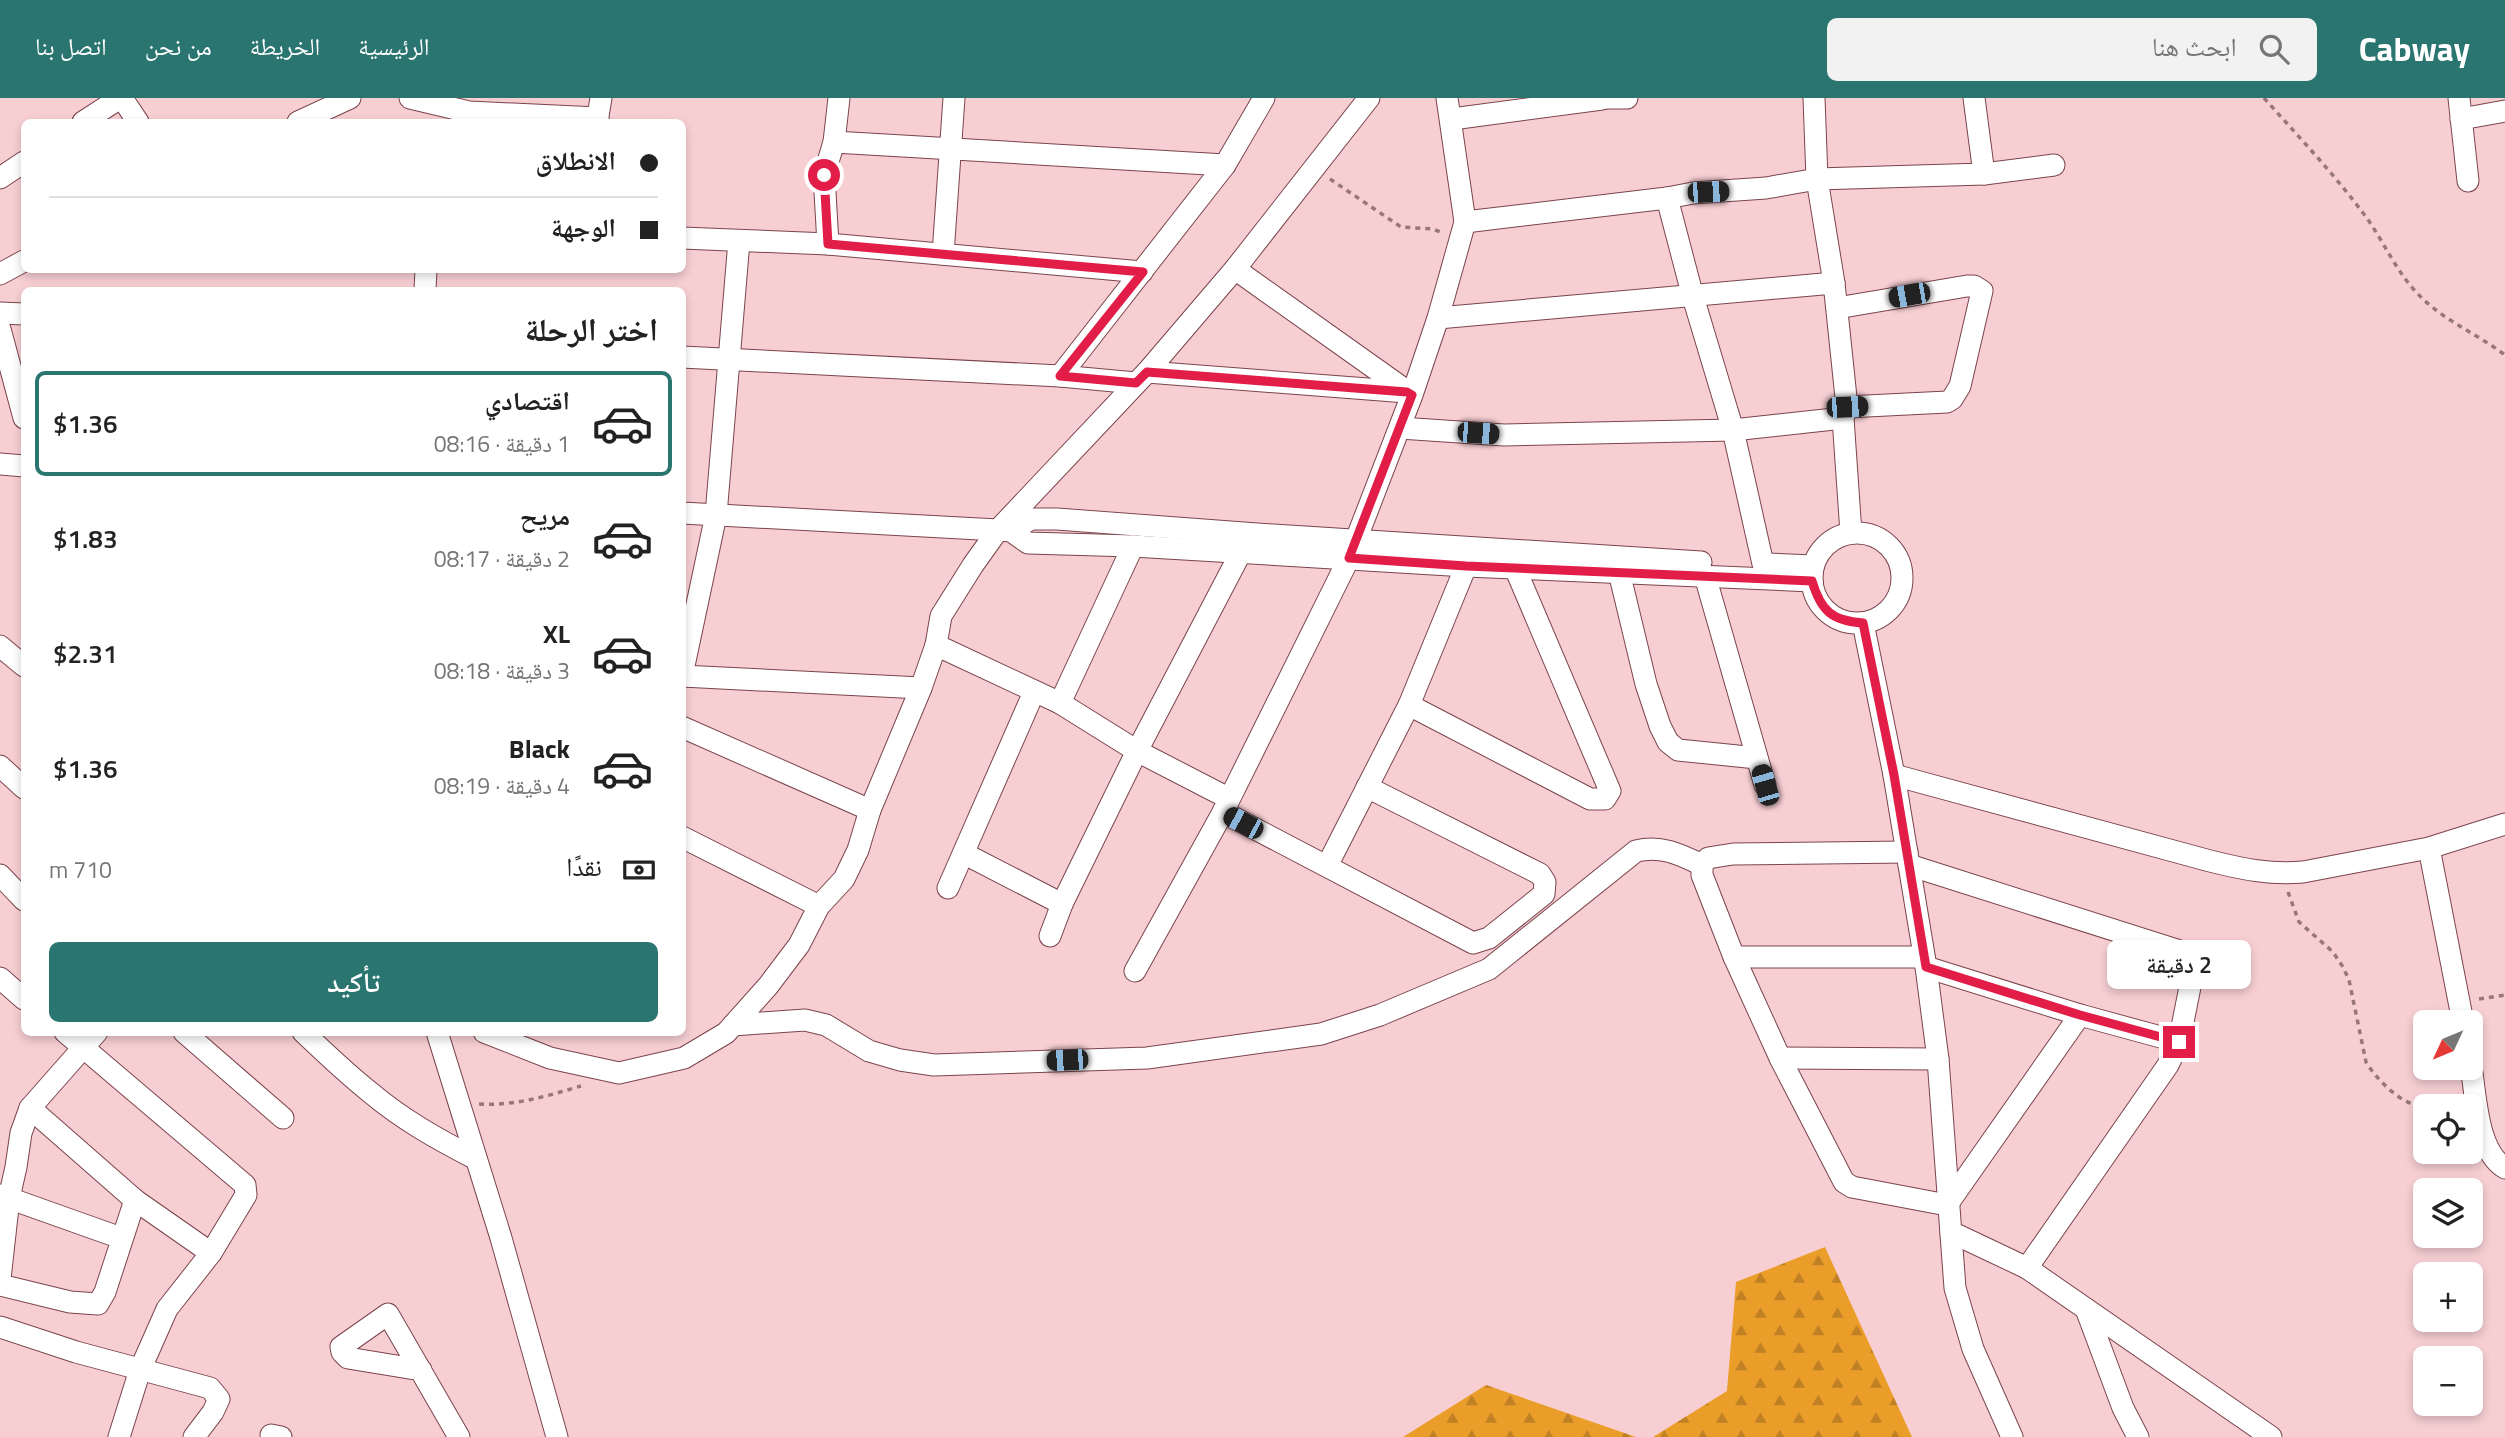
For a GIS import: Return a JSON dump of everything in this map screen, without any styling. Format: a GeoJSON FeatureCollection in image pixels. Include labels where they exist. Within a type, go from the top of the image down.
{"type":"FeatureCollection","features":[{"type":"Feature","properties":{"kind":"street"},"geometry":{"type":"LineString","coordinates":[[88,119],[121,98],[136,119]]}},
{"type":"Feature","properties":{"kind":"street"},"geometry":{"type":"LineString","coordinates":[[304,119],[350,98]]}},
{"type":"Feature","properties":{"kind":"street"},"geometry":{"type":"LineString","coordinates":[[410,98],[441,115],[469,112],[599,113]]}},
{"type":"Feature","properties":{"kind":"street"},"geometry":{"type":"LineString","coordinates":[[828,244],[824,175],[834,142],[839,98]]}},
{"type":"Feature","properties":{"kind":"street"},"geometry":{"type":"LineString","coordinates":[[943,254],[954,98]]}},
{"type":"Feature","properties":{"kind":"street"},"geometry":{"type":"LineString","coordinates":[[1060,376],[1225,165],[1264,98]]}},
{"type":"Feature","properties":{"kind":"street"},"geometry":{"type":"LineString","coordinates":[[494,1036],[550,1058],[619,1073],[684,1058],[726,1033],[768,986],[799,945],[819,906],[844,879],[858,850],[870,810],[920,688],[936,645],[942,616],[1005,530],[1235,269],[1368,98]]}},
{"type":"Feature","properties":{"kind":"street"},"geometry":{"type":"LineString","coordinates":[[1135,971],[1225,805],[1353,549],[1400,428],[1438,318],[1463,231],[1450,108],[1627,98]]}},
{"type":"Feature","properties":{"kind":"street"},"geometry":{"type":"LineString","coordinates":[[1814,98],[1817,179],[1837,308],[1851,533]]}},
{"type":"Feature","properties":{"kind":"street"},"geometry":{"type":"LineString","coordinates":[[1974,98],[1984,174]]}},
{"type":"Feature","properties":{"kind":"street"},"geometry":{"type":"LineString","coordinates":[[2468,181],[2460,108],[2505,111]]}},
{"type":"Feature","properties":{"kind":"street"},"geometry":{"type":"LineString","coordinates":[[834,142],[1225,165]]}},
{"type":"Feature","properties":{"kind":"street"},"geometry":{"type":"LineString","coordinates":[[0,178],[21,164]]}},
{"type":"Feature","properties":{"kind":"street"},"geometry":{"type":"LineString","coordinates":[[1463,231],[1693,193],[1766,188],[1817,179],[1984,174],[2054,165]]}},
{"type":"Feature","properties":{"kind":"street"},"geometry":{"type":"LineString","coordinates":[[1667,198],[1733,430],[1763,564]]}},
{"type":"Feature","properties":{"kind":"street"},"geometry":{"type":"LineString","coordinates":[[686,238],[828,244],[1143,272]]}},
{"type":"Feature","properties":{"kind":"street"},"geometry":{"type":"LineString","coordinates":[[686,657],[716,515],[739,242]]}},
{"type":"Feature","properties":{"kind":"street"},"geometry":{"type":"LineString","coordinates":[[0,274],[21,263]]}},
{"type":"Feature","properties":{"kind":"street"},"geometry":{"type":"LineString","coordinates":[[1235,269],[1410,393]]}},
{"type":"Feature","properties":{"kind":"street"},"geometry":{"type":"LineString","coordinates":[[1438,318],[1834,283]]}},
{"type":"Feature","properties":{"kind":"street"},"geometry":{"type":"LineString","coordinates":[[1400,428],[1504,435],[1733,430],[1845,412],[1947,402],[1952,399],[1960,386],[1982,291],[1974,286],[1967,286],[1837,308]]}},
{"type":"Feature","properties":{"kind":"street"},"geometry":{"type":"LineString","coordinates":[[0,313],[21,314]]}},
{"type":"Feature","properties":{"kind":"street"},"geometry":{"type":"LineString","coordinates":[[0,330],[21,407]]}},
{"type":"Feature","properties":{"kind":"street"},"geometry":{"type":"LineString","coordinates":[[686,357],[1060,376],[1142,377],[1410,393]]}},
{"type":"Feature","properties":{"kind":"street"},"geometry":{"type":"LineString","coordinates":[[0,464],[21,466]]}},
{"type":"Feature","properties":{"kind":"street"},"geometry":{"type":"LineString","coordinates":[[686,513],[1005,530],[1031,519],[1057,519],[1353,549],[1620,564],[1705,576],[1813,574]]}},
{"type":"Feature","properties":{"kind":"street"},"geometry":{"type":"LineString","coordinates":[[1005,530],[1028,543],[1133,546],[1240,554],[1353,549],[1466,566],[1515,568],[1620,564],[1763,564],[1813,574]]}},
{"type":"Feature","properties":{"kind":"street"},"geometry":{"type":"LineString","coordinates":[[1851,533],[1869,534],[1885,542],[1897,555],[1903,572],[1901,590],[1894,606],[1880,618],[1863,623],[1846,622],[1830,614],[1818,601],[1813,574],[1821,550],[1834,538],[1851,533]]}},
{"type":"Feature","properties":{"kind":"street"},"geometry":{"type":"LineString","coordinates":[[1060,703],[1133,546]]}},
{"type":"Feature","properties":{"kind":"street"},"geometry":{"type":"LineString","coordinates":[[1050,936],[1062,904],[1137,751],[1240,554]]}},
{"type":"Feature","properties":{"kind":"street"},"geometry":{"type":"LineString","coordinates":[[1620,564],[1647,684],[1668,742],[1678,750],[1757,758]]}},
{"type":"Feature","properties":{"kind":"street"},"geometry":{"type":"LineString","coordinates":[[1327,866],[1409,705],[1466,566]]}},
{"type":"Feature","properties":{"kind":"street"},"geometry":{"type":"LineString","coordinates":[[1409,705],[1590,799],[1600,801],[1609,796],[1610,792],[1515,568]]}},
{"type":"Feature","properties":{"kind":"street"},"geometry":{"type":"LineString","coordinates":[[1705,576],[1765,785]]}},
{"type":"Feature","properties":{"kind":"street"},"geometry":{"type":"LineString","coordinates":[[1863,623],[1894,775],[1925,962],[1938,1059],[1955,1288],[1969,1337],[2012,1437]]}},
{"type":"Feature","properties":{"kind":"street"},"geometry":{"type":"LineString","coordinates":[[936,645],[1060,703],[1327,866],[1473,943],[1489,938],[1544,894],[1545,882],[1540,874],[1367,787]]}},
{"type":"Feature","properties":{"kind":"street"},"geometry":{"type":"LineString","coordinates":[[686,676],[920,688]]}},
{"type":"Feature","properties":{"kind":"street"},"geometry":{"type":"LineString","coordinates":[[948,888],[1034,692]]}},
{"type":"Feature","properties":{"kind":"street"},"geometry":{"type":"LineString","coordinates":[[686,729],[870,810]]}},
{"type":"Feature","properties":{"kind":"street"},"geometry":{"type":"LineString","coordinates":[[0,766],[21,785]]}},
{"type":"Feature","properties":{"kind":"street"},"geometry":{"type":"LineString","coordinates":[[1894,775],[2210,862],[2262,873],[2282,874],[2429,848],[2505,824]]}},
{"type":"Feature","properties":{"kind":"street"},"geometry":{"type":"LineString","coordinates":[[686,839],[819,906]]}},
{"type":"Feature","properties":{"kind":"street"},"geometry":{"type":"LineString","coordinates":[[733,1025],[805,1020],[826,1025],[869,1051],[900,1060],[934,1065],[1147,1058],[1321,1034],[1380,1015],[1489,969],[1636,851],[1651,848],[1666,850],[1702,865]]}},
{"type":"Feature","properties":{"kind":"street"},"geometry":{"type":"LineString","coordinates":[[2429,848],[2462,1010]]}},
{"type":"Feature","properties":{"kind":"street"},"geometry":{"type":"LineString","coordinates":[[965,854],[1062,904]]}},
{"type":"Feature","properties":{"kind":"street"},"geometry":{"type":"LineString","coordinates":[[1947,1205],[1847,1185],[1780,1058],[1734,957],[1702,875],[1702,865],[1708,858],[1733,854],[1908,859],[2186,953],[2192,960],[2194,967],[2179,1042],[2168,1065],[2027,1268]]}},
{"type":"Feature","properties":{"kind":"street"},"geometry":{"type":"LineString","coordinates":[[0,875],[21,897]]}},
{"type":"Feature","properties":{"kind":"street"},"geometry":{"type":"LineString","coordinates":[[1734,957],[1925,962],[2080,1015],[2179,1042]]}},
{"type":"Feature","properties":{"kind":"street"},"geometry":{"type":"LineString","coordinates":[[0,978],[21,996]]}},
{"type":"Feature","properties":{"kind":"street"},"geometry":{"type":"LineString","coordinates":[[1947,1205],[2080,1015]]}},
{"type":"Feature","properties":{"kind":"street"},"geometry":{"type":"LineString","coordinates":[[189,1036],[283,1118]]}},
{"type":"Feature","properties":{"kind":"street"},"geometry":{"type":"LineString","coordinates":[[307,1036],[371,1094],[402,1117],[476,1159]]}},
{"type":"Feature","properties":{"kind":"street"},"geometry":{"type":"LineString","coordinates":[[438,1036],[558,1437]]}},
{"type":"Feature","properties":{"kind":"street"},"geometry":{"type":"LineString","coordinates":[[0,1279],[5,1196],[16,1167],[21,1133],[30,1108],[89,1040],[244,1185],[246,1195],[211,1253],[167,1309],[140,1370],[120,1437]]}},
{"type":"Feature","properties":{"kind":"street"},"geometry":{"type":"LineString","coordinates":[[1780,1058],[1938,1059]]}},
{"type":"Feature","properties":{"kind":"street"},"geometry":{"type":"LineString","coordinates":[[2473,1080],[2484,1140],[2493,1158],[2505,1168]]}},
{"type":"Feature","properties":{"kind":"street"},"geometry":{"type":"LineString","coordinates":[[30,1108],[135,1200],[211,1253]]}},
{"type":"Feature","properties":{"kind":"street"},"geometry":{"type":"LineString","coordinates":[[5,1196],[121,1238]]}},
{"type":"Feature","properties":{"kind":"street"},"geometry":{"type":"LineString","coordinates":[[0,1285],[70,1302],[98,1304],[105,1292],[135,1200]]}},
{"type":"Feature","properties":{"kind":"street"},"geometry":{"type":"LineString","coordinates":[[1951,1232],[2027,1268],[2271,1437]]}},
{"type":"Feature","properties":{"kind":"street"},"geometry":{"type":"LineString","coordinates":[[2086,1309],[2123,1408],[2138,1437]]}},
{"type":"Feature","properties":{"kind":"street"},"geometry":{"type":"LineString","coordinates":[[0,1327],[76,1352],[210,1388],[219,1399],[213,1412],[194,1437]]}},
{"type":"Feature","properties":{"kind":"street"},"geometry":{"type":"LineString","coordinates":[[421,1370],[459,1437]]}},
{"type":"Feature","properties":{"kind":"path"},"geometry":{"type":"LineString","coordinates":[[2264,98],[2341,183],[2376,232],[2400,274],[2419,295],[2443,316],[2505,355]]}},
{"type":"Feature","properties":{"kind":"path"},"geometry":{"type":"LineString","coordinates":[[1314,168],[1401,227],[1463,231]]}},
{"type":"Feature","properties":{"kind":"path"},"geometry":{"type":"LineString","coordinates":[[2282,874],[2299,922],[2333,952],[2343,967],[2366,1062],[2372,1072],[2405,1101],[2413,1103]]}},
{"type":"Feature","properties":{"kind":"path"},"geometry":{"type":"LineString","coordinates":[[2467,1010],[2505,995]]}},
{"type":"Feature","properties":{"kind":"path"},"geometry":{"type":"LineString","coordinates":[[458,1103],[502,1105],[581,1086]]}},
{"type":"Feature","properties":{"kind":"green space"},"geometry":{"type":"Polygon","coordinates":[[[1825,1247],[1912,1437],[1653,1437],[1727,1391],[1736,1282],[1825,1247]]]}},
{"type":"Feature","properties":{"kind":"green space"},"geometry":{"type":"Polygon","coordinates":[[[1486,1385],[1636,1437],[1403,1437],[1486,1385]]]}},
{"type":"Feature","properties":{"kind":"route"},"geometry":{"type":"LineString","coordinates":[[824,175],[828,244],[1143,272],[1060,376],[1136,383],[1147,372],[1407,392],[1412,395],[1349,558],[1466,566],[1812,581],[1818,601],[1830,614],[1846,622],[1863,623],[1894,775],[1926,967],[2080,1015],[2179,1042]]}}]}
